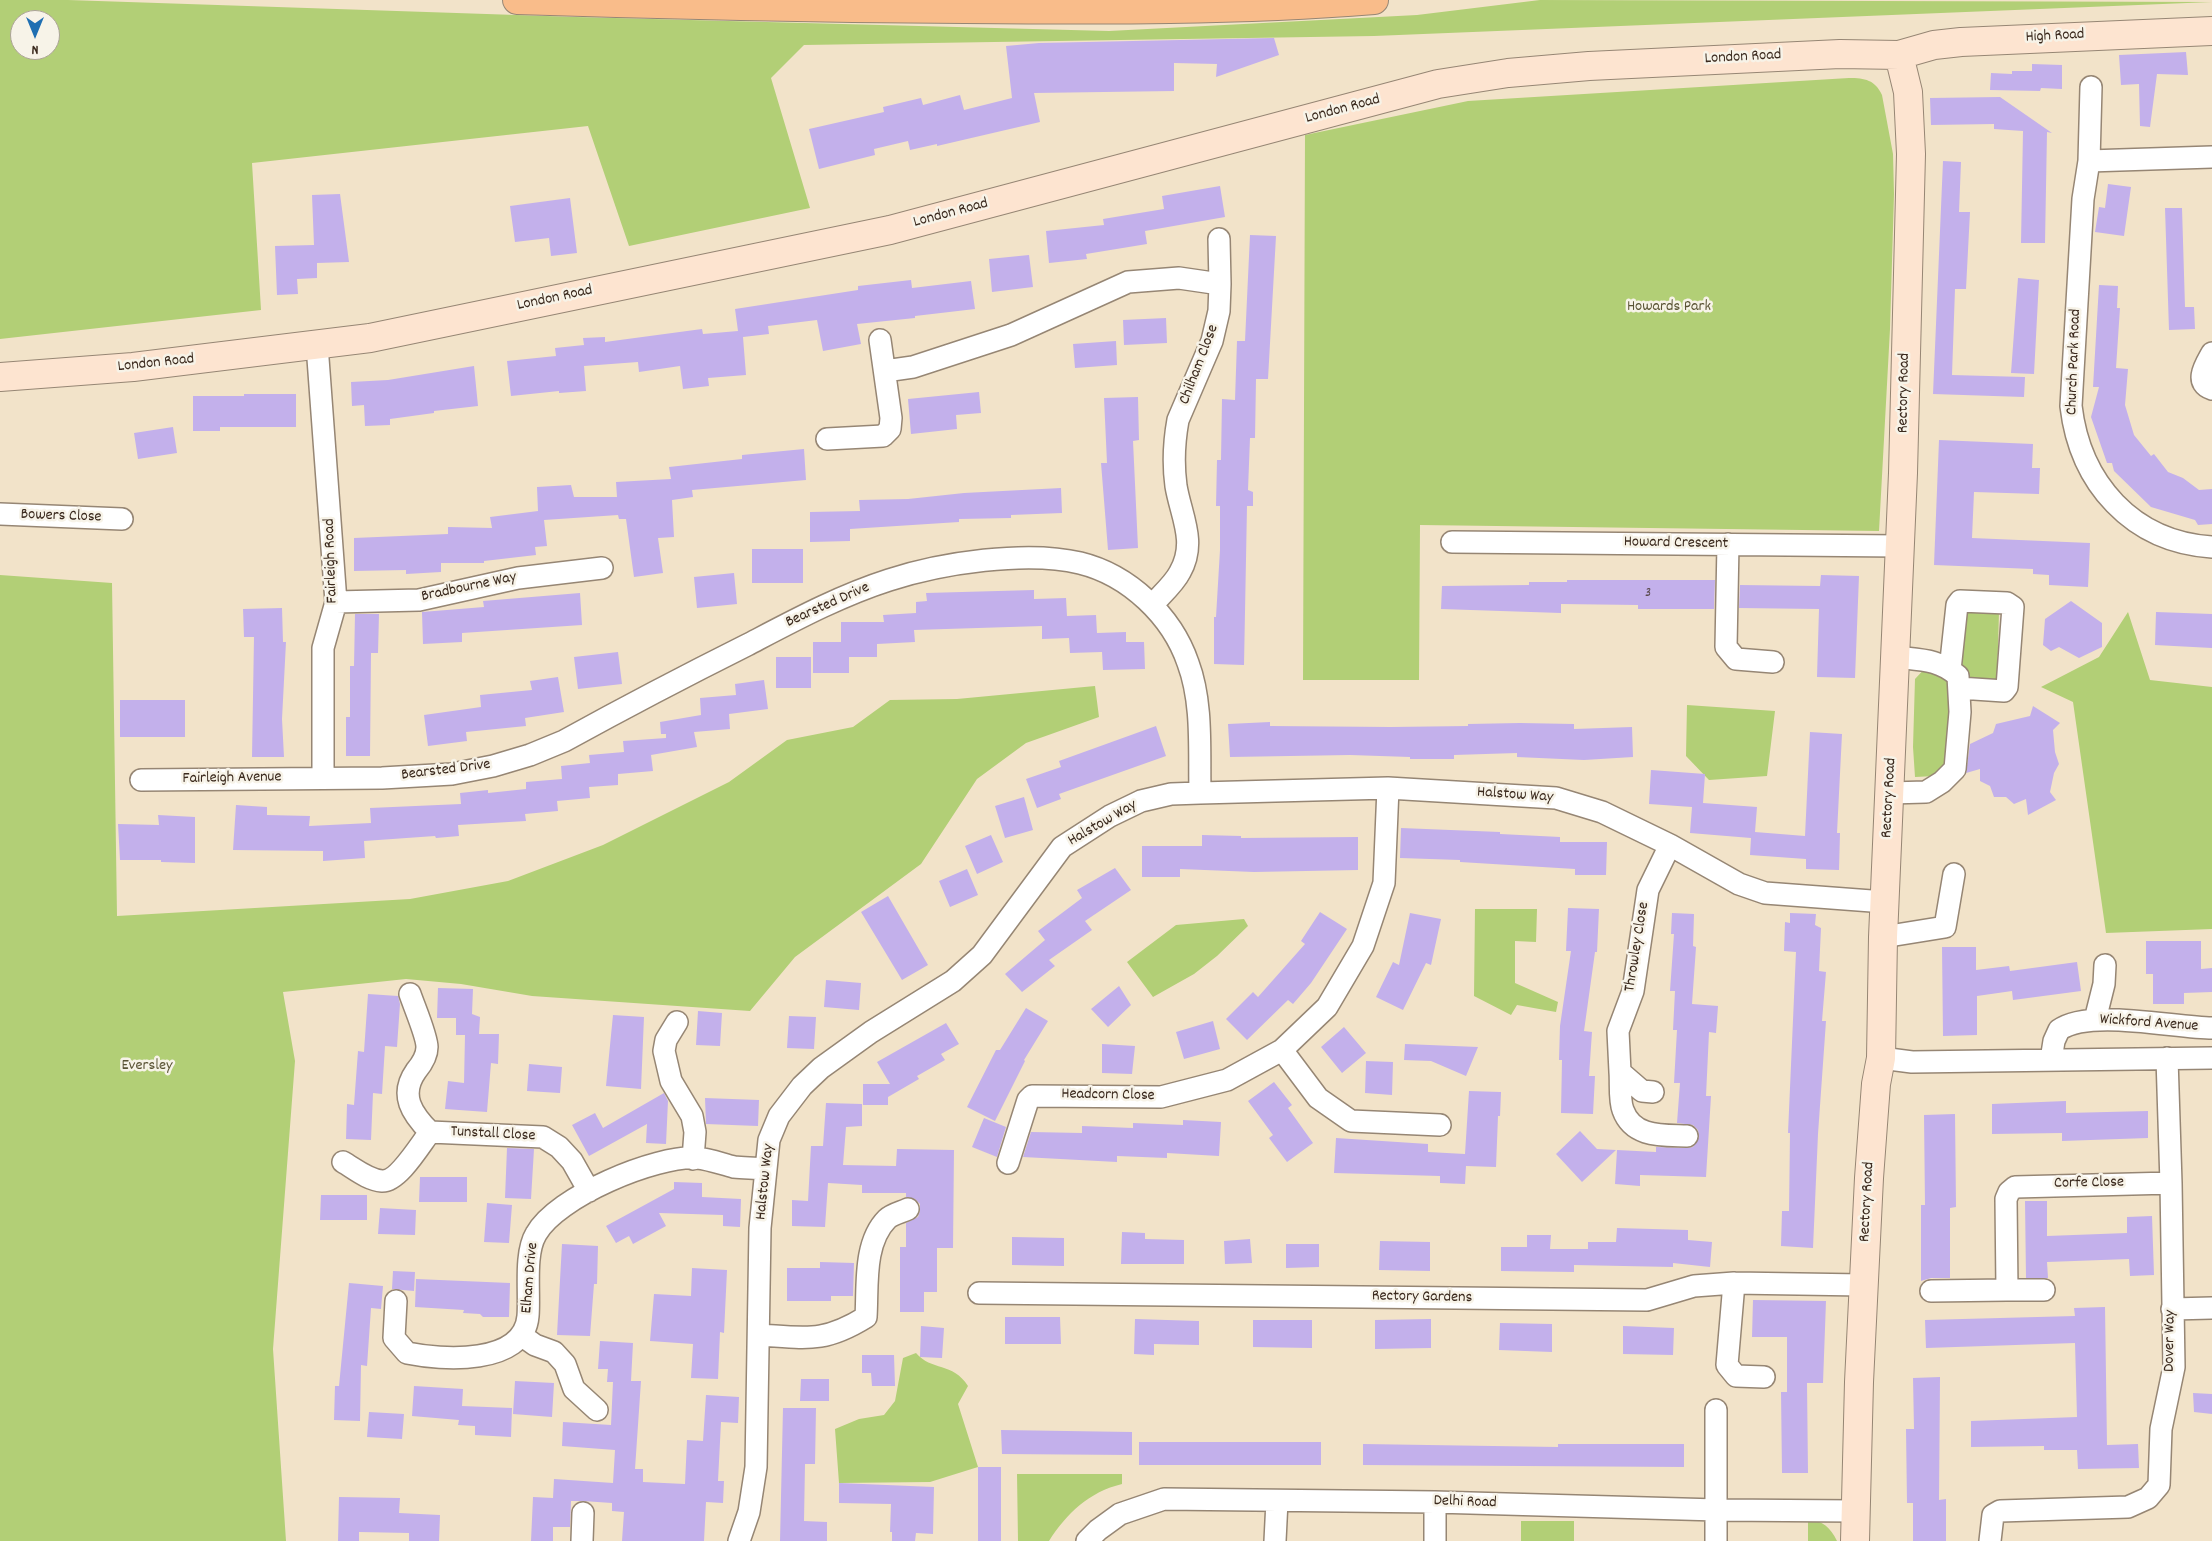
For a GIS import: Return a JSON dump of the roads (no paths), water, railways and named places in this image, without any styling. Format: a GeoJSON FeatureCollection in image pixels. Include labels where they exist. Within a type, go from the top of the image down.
{"type":"FeatureCollection","features":[{"type":"Feature","properties":{"kind":"highway"},"geometry":{"type":"LineString","coordinates":[[517,0],[725,7],[1064,10],[1219,8],[1374,0]]}},
{"type":"Feature","properties":{"kind":"main road","name":"High Road"},"geometry":{"type":"LineString","coordinates":[[1899,55],[1934,45],[1961,42],[2212,31]]}},
{"type":"Feature","properties":{"kind":"main road","name":"London Road"},"geometry":{"type":"LineString","coordinates":[[0,377],[133,367],[370,338],[890,230],[1438,84],[1508,73],[1599,66],[1840,54],[1899,55]]}},
{"type":"Feature","properties":{"kind":"main road","name":"Rectory Road"},"geometry":{"type":"LineString","coordinates":[[1855,1541],[1863,1285],[1876,1084],[1881,1058],[1883,937],[1900,546],[1911,154],[1908,92],[1899,55]]}},
{"type":"Feature","properties":{"kind":"street","name":"Church Park Road"},"geometry":{"type":"LineString","coordinates":[[2091,87],[2089,161],[2083,199],[2071,406],[2079,446],[2096,481],[2125,514],[2151,531],[2175,541],[2212,547]]}},
{"type":"Feature","properties":{"kind":"street"},"geometry":{"type":"LineString","coordinates":[[2089,161],[2212,157]]}},
{"type":"Feature","properties":{"kind":"street","name":"Chilham Close"},"geometry":{"type":"LineString","coordinates":[[1152,605],[1180,573],[1188,545],[1188,528],[1176,487],[1174,458],[1176,432],[1178,420],[1212,341],[1219,311],[1219,239]]}},
{"type":"Feature","properties":{"kind":"street"},"geometry":{"type":"LineString","coordinates":[[885,371],[913,367],[1011,335],[1128,282],[1179,278],[1220,284]]}},
{"type":"Feature","properties":{"kind":"street"},"geometry":{"type":"LineString","coordinates":[[828,439],[883,436],[890,429],[891,418],[880,340]]}},
{"type":"Feature","properties":{"kind":"street","name":"Fairleigh Road"},"geometry":{"type":"LineString","coordinates":[[317,345],[336,602],[323,648],[323,777]]}},
{"type":"Feature","properties":{"kind":"street"},"geometry":{"type":"LineString","coordinates":[[2212,353],[2202,372],[2202,381],[2205,386],[2212,389]]}},
{"type":"Feature","properties":{"kind":"street","name":"Bowers Close"},"geometry":{"type":"LineString","coordinates":[[0,514],[122,519]]}},
{"type":"Feature","properties":{"kind":"street","name":"Howard Crescent"},"geometry":{"type":"LineString","coordinates":[[1452,542],[1900,546]]}},
{"type":"Feature","properties":{"kind":"street"},"geometry":{"type":"LineString","coordinates":[[1728,544],[1726,647],[1736,658],[1773,662]]}},
{"type":"Feature","properties":{"kind":"street","name":"Bearsted Drive"},"geometry":{"type":"LineString","coordinates":[[323,777],[382,778],[452,774],[493,766],[530,755],[564,741],[658,690],[840,599],[889,580],[935,568],[995,560],[1044,558],[1082,564],[1100,571],[1138,593],[1152,605],[1176,638],[1188,662],[1196,693],[1200,792]]}},
{"type":"Feature","properties":{"kind":"street","name":"Bradbourne Way"},"geometry":{"type":"LineString","coordinates":[[336,602],[419,600],[518,578],[602,568]]}},
{"type":"Feature","properties":{"kind":"street"},"geometry":{"type":"LineString","coordinates":[[1890,792],[1926,792],[1942,782],[1955,769],[1960,712],[1955,679],[1933,661],[1896,658]]}},
{"type":"Feature","properties":{"kind":"street","name":"Fairleigh Avenue"},"geometry":{"type":"LineString","coordinates":[[142,780],[219,781],[323,777]]}},
{"type":"Feature","properties":{"kind":"street","name":"Halstow Way"},"geometry":{"type":"LineString","coordinates":[[739,1541],[749,1512],[756,1467],[760,1335],[760,1228],[764,1169],[769,1140],[778,1116],[802,1086],[821,1068],[871,1032],[953,981],[982,955],[1062,847],[1110,816],[1141,802],[1171,794],[1200,792],[1388,788],[1556,798],[1602,812],[1670,845],[1715,872],[1765,893],[1885,902]]}},
{"type":"Feature","properties":{"kind":"street","name":"Headcorn Close"},"geometry":{"type":"LineString","coordinates":[[1008,1163],[1028,1100],[1032,1096],[1161,1098],[1227,1080],[1282,1050],[1327,1007],[1363,946],[1384,883],[1388,788]]}},
{"type":"Feature","properties":{"kind":"street","name":"Throwley Close"},"geometry":{"type":"LineString","coordinates":[[1670,845],[1648,890],[1633,991],[1618,1031],[1620,1072],[1623,1110],[1634,1126],[1651,1135],[1686,1136]]}},
{"type":"Feature","properties":{"kind":"street"},"geometry":{"type":"LineString","coordinates":[[1883,937],[1945,927],[1954,874]]}},
{"type":"Feature","properties":{"kind":"street"},"geometry":{"type":"LineString","coordinates":[[2094,1020],[2104,984],[2105,964]]}},
{"type":"Feature","properties":{"kind":"street","name":"Tunstall Close"},"geometry":{"type":"LineString","coordinates":[[410,994],[427,1046],[422,1062],[411,1079],[407,1092],[409,1108],[430,1132],[542,1137],[560,1147],[572,1161],[589,1191]]}},
{"type":"Feature","properties":{"kind":"street","name":"Wickford Avenue"},"geometry":{"type":"LineString","coordinates":[[2051,1060],[2054,1041],[2060,1030],[2071,1024],[2094,1020],[2212,1028]]}},
{"type":"Feature","properties":{"kind":"street"},"geometry":{"type":"LineString","coordinates":[[677,1022],[666,1040],[664,1051],[671,1081],[692,1116],[695,1132],[693,1159]]}},
{"type":"Feature","properties":{"kind":"street"},"geometry":{"type":"LineString","coordinates":[[1282,1050],[1318,1098],[1351,1122],[1440,1125]]}},
{"type":"Feature","properties":{"kind":"street","name":"Wickford Avenue"},"geometry":{"type":"LineString","coordinates":[[1881,1058],[1912,1062],[2212,1058]]}},
{"type":"Feature","properties":{"kind":"street","name":"Dover Way"},"geometry":{"type":"LineString","coordinates":[[1990,1541],[1993,1515],[2000,1511],[2117,1508],[2138,1504],[2154,1492],[2159,1485],[2161,1473],[2161,1429],[2174,1367],[2167,1058]]}},
{"type":"Feature","properties":{"kind":"street"},"geometry":{"type":"LineString","coordinates":[[1620,1072],[1642,1091],[1653,1092]]}},
{"type":"Feature","properties":{"kind":"street","name":"Tunstall Close"},"geometry":{"type":"LineString","coordinates":[[343,1162],[372,1179],[384,1181],[394,1178],[430,1132]]}},
{"type":"Feature","properties":{"kind":"street","name":"Elham Drive"},"geometry":{"type":"LineString","coordinates":[[396,1301],[394,1338],[398,1345],[407,1353],[484,1355],[509,1348],[521,1335],[528,1319],[531,1246],[535,1234],[543,1223],[562,1208],[589,1191],[629,1172],[693,1159],[736,1167],[764,1169]]}},
{"type":"Feature","properties":{"kind":"street","name":"Corfe Close"},"geometry":{"type":"LineString","coordinates":[[2007,1290],[2006,1199],[2008,1192],[2015,1187],[2171,1183]]}},
{"type":"Feature","properties":{"kind":"street"},"geometry":{"type":"LineString","coordinates":[[760,1335],[816,1338],[843,1332],[866,1318],[869,1259],[877,1232],[888,1218],[908,1209]]}},
{"type":"Feature","properties":{"kind":"street"},"geometry":{"type":"LineString","coordinates":[[1734,1283],[1726,1366],[1736,1376],[1764,1377]]}},
{"type":"Feature","properties":{"kind":"street","name":"Rectory Gardens"},"geometry":{"type":"LineString","coordinates":[[979,1294],[1647,1300],[1694,1286],[1734,1283],[1863,1285]]}},
{"type":"Feature","properties":{"kind":"street"},"geometry":{"type":"LineString","coordinates":[[1931,1291],[2044,1290]]}},
{"type":"Feature","properties":{"kind":"street"},"geometry":{"type":"LineString","coordinates":[[2172,1309],[2212,1308]]}},
{"type":"Feature","properties":{"kind":"street"},"geometry":{"type":"LineString","coordinates":[[521,1335],[535,1345],[554,1352],[565,1364],[574,1389],[597,1410]]}},
{"type":"Feature","properties":{"kind":"street"},"geometry":{"type":"LineString","coordinates":[[1716,1410],[1716,1541]]}},
{"type":"Feature","properties":{"kind":"street","name":"Delhi Road"},"geometry":{"type":"LineString","coordinates":[[1087,1541],[1098,1530],[1120,1514],[1164,1499],[1435,1502],[1717,1510],[1856,1511]]}},
{"type":"Feature","properties":{"kind":"street"},"geometry":{"type":"LineString","coordinates":[[1275,1541],[1276,1501]]}},
{"type":"Feature","properties":{"kind":"street"},"geometry":{"type":"LineString","coordinates":[[1435,1502],[1435,1541]]}},
{"type":"Feature","properties":{"kind":"street"},"geometry":{"type":"LineString","coordinates":[[582,1541],[583,1513]]}},
{"type":"Feature","properties":{"kind":"park label","name":"Howards Park"},"geometry":{"type":"Point","coordinates":[1669,308]}},
{"type":"Feature","properties":{"kind":"park label","name":"Eversley"},"geometry":{"type":"Point","coordinates":[147,1067]}}]}
